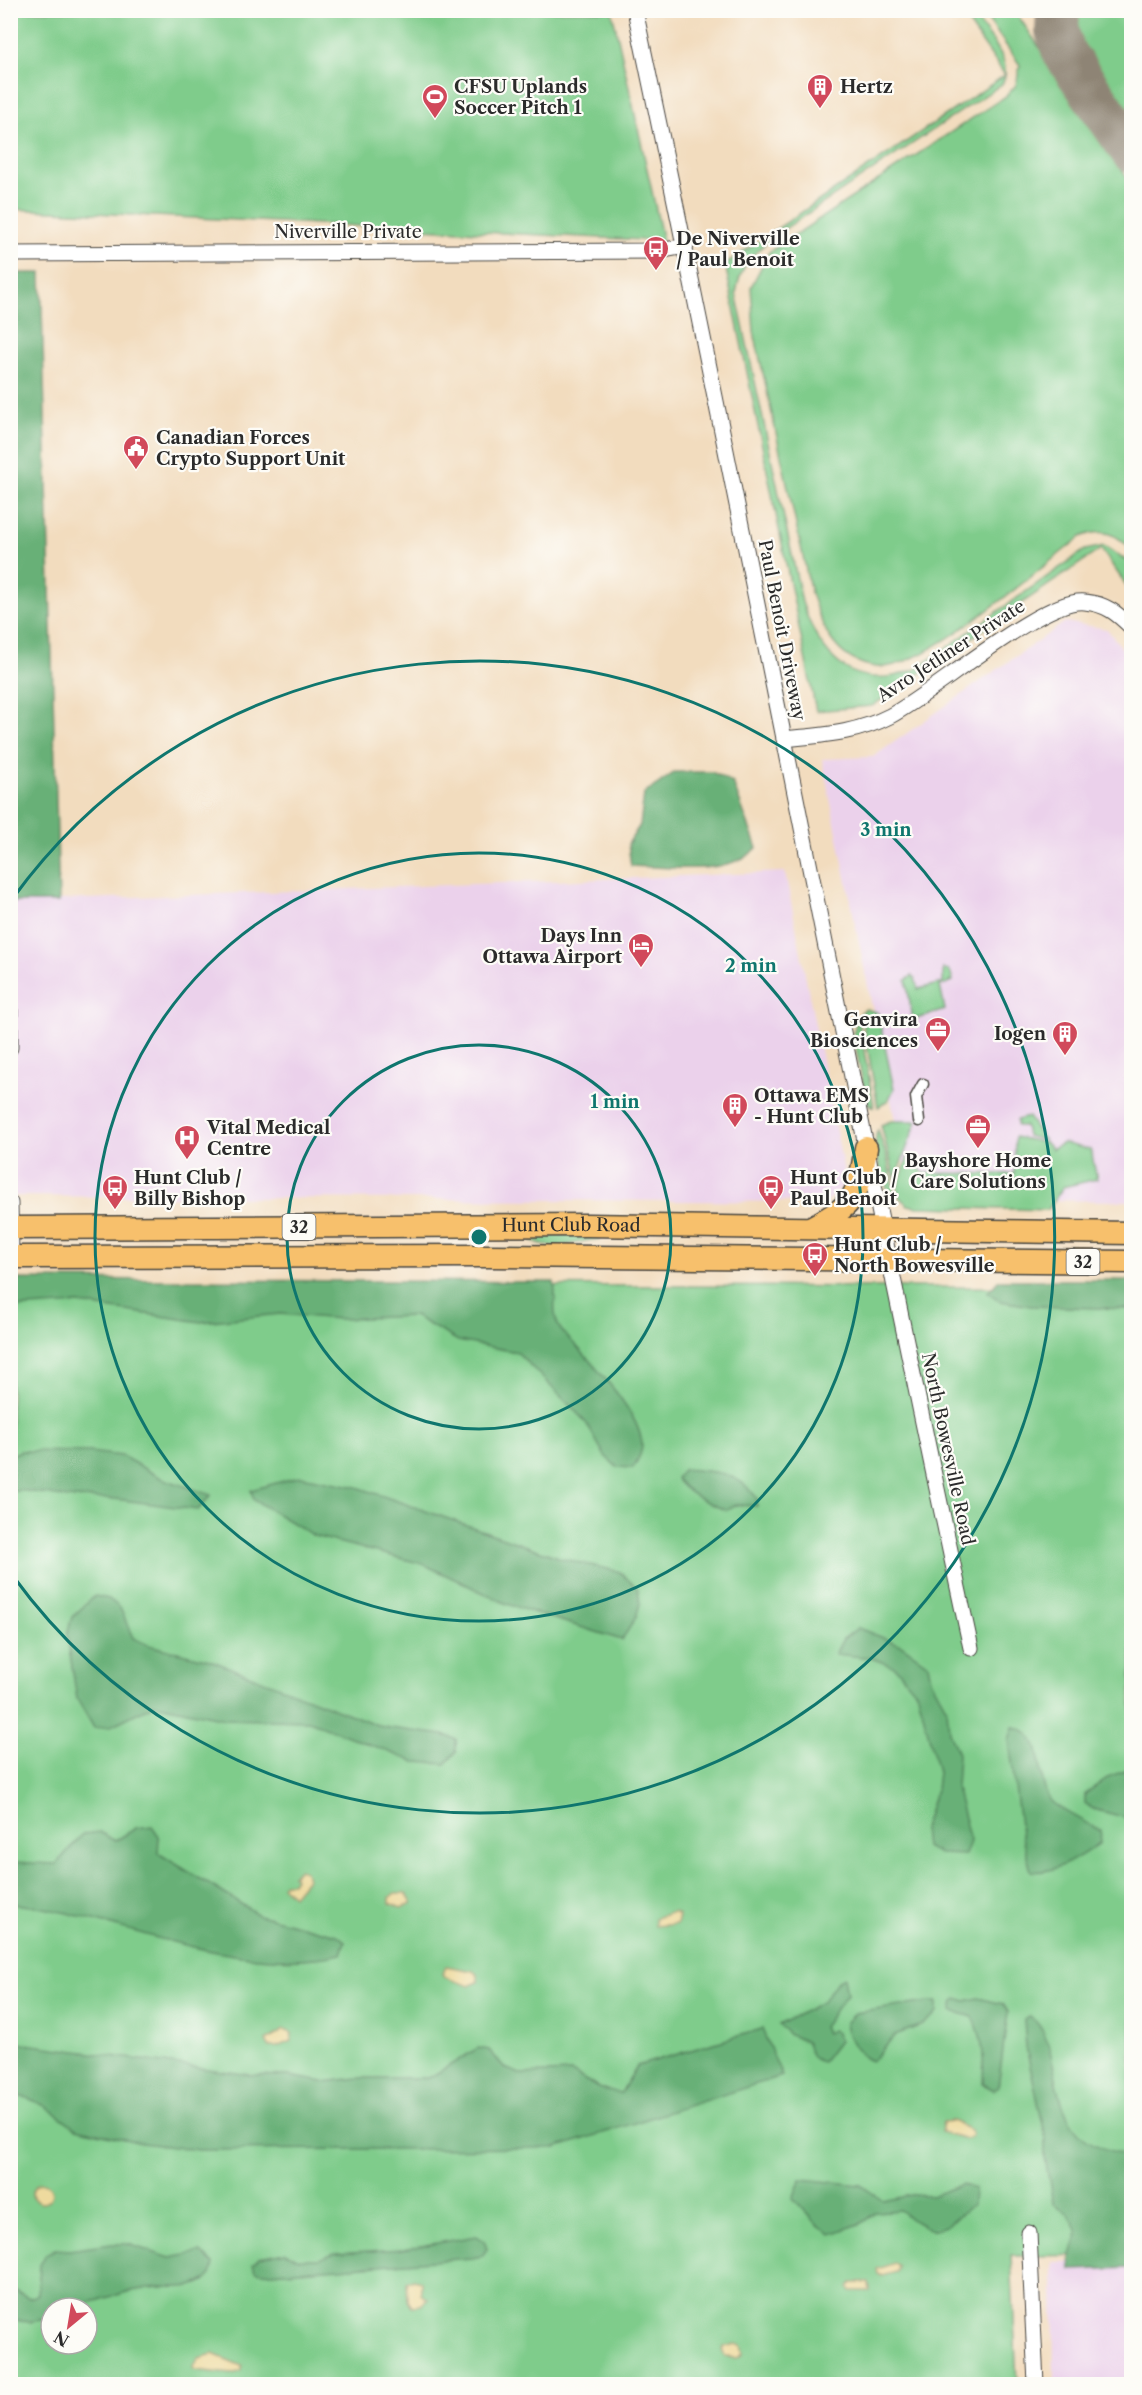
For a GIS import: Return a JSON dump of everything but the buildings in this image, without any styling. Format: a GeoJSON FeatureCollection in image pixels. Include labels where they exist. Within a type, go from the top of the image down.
{"type":"FeatureCollection","features":[{"type":"Feature","properties":{"kind":"main road"},"geometry":{"type":"LineString","coordinates":[[811,1228],[840,1212],[849,1204],[861,1178],[866,1148]]}},
{"type":"Feature","properties":{"kind":"main road","name":"Hunt Club Road"},"geometry":{"type":"LineString","coordinates":[[11,1228],[588,1225],[1131,1233]]}},
{"type":"Feature","properties":{"kind":"main road","name":"Hunt Club Road"},"geometry":{"type":"LineString","coordinates":[[11,1257],[488,1256],[1131,1262]]}},
{"type":"Feature","properties":{"kind":"street","name":"Paul Benoit Driveway"},"geometry":{"type":"LineString","coordinates":[[635,10],[686,246],[887,1258]]}},
{"type":"Feature","properties":{"kind":"street","name":"Niverville Private"},"geometry":{"type":"LineString","coordinates":[[10,254],[659,251],[686,246]]}},
{"type":"Feature","properties":{"kind":"street","name":"Avro Jetliner Private"},"geometry":{"type":"LineString","coordinates":[[784,739],[847,733],[890,716],[1052,608],[1084,602],[1113,609],[1131,628]]}},
{"type":"Feature","properties":{"kind":"street"},"geometry":{"type":"LineString","coordinates":[[10,1010],[10,1048]]}},
{"type":"Feature","properties":{"kind":"street"},"geometry":{"type":"LineString","coordinates":[[919,1120],[916,1097],[924,1084]]}},
{"type":"Feature","properties":{"kind":"street"},"geometry":{"type":"LineString","coordinates":[[906,1111],[918,1108]]}},
{"type":"Feature","properties":{"kind":"street"},"geometry":{"type":"LineString","coordinates":[[10,1203],[11,1257]]}},
{"type":"Feature","properties":{"kind":"street","name":"North Bowesville Road"},"geometry":{"type":"LineString","coordinates":[[887,1258],[971,1648]]}},
{"type":"Feature","properties":{"kind":"street"},"geometry":{"type":"LineString","coordinates":[[1029,2233],[1036,2385]]}},
{"type":"Feature","properties":{"kind":"shaded area"},"geometry":{"type":"Polygon","coordinates":[[[1065,622],[1107,629],[1131,660],[1131,1201],[911,1199],[822,759],[873,757],[1065,622]]]}},
{"type":"Feature","properties":{"kind":"shaded area"},"geometry":{"type":"Polygon","coordinates":[[[785,872],[846,1182],[827,1202],[11,1196],[11,902],[785,872]]]}},
{"type":"Feature","properties":{"kind":"shaded area"},"geometry":{"type":"Polygon","coordinates":[[[1131,2261],[1131,2384],[1054,2384],[1053,2262],[1131,2261]]]}},
{"type":"Feature","properties":{"kind":"green space"},"geometry":{"type":"Polygon","coordinates":[[[10,11],[612,11],[663,241],[11,209],[10,11]]]}},
{"type":"Feature","properties":{"kind":"green space"},"geometry":{"type":"Polygon","coordinates":[[[960,11],[970,11],[990,36],[1005,65],[1005,75],[960,11]]]}},
{"type":"Feature","properties":{"kind":"green space"},"geometry":{"type":"Polygon","coordinates":[[[982,11],[1015,11],[1131,184],[1131,244],[1128,246],[1132,251],[1131,550],[1115,536],[1109,534],[1096,533],[1081,537],[951,636],[922,653],[896,664],[876,667],[850,658],[832,641],[825,630],[811,593],[754,332],[751,287],[769,252],[1006,96],[1016,85],[1020,65],[982,11]]]}},
{"type":"Feature","properties":{"kind":"green space"},"geometry":{"type":"Polygon","coordinates":[[[1079,11],[1131,11],[1131,120],[1073,38],[1079,11]]]}},
{"type":"Feature","properties":{"kind":"green space"},"geometry":{"type":"Polygon","coordinates":[[[1005,75],[1002,84],[774,236],[749,260],[741,274],[736,293],[802,602],[819,640],[830,655],[843,666],[858,674],[875,677],[894,676],[916,669],[1085,550],[1104,546],[1129,562],[1131,592],[1101,549],[872,706],[816,711],[725,264],[1005,75]]]}},
{"type":"Feature","properties":{"kind":"green space"},"geometry":{"type":"Polygon","coordinates":[[[11,273],[41,273],[59,902],[11,902],[11,273]]]}},
{"type":"Feature","properties":{"kind":"green space"},"geometry":{"type":"Polygon","coordinates":[[[675,772],[712,772],[733,783],[757,848],[745,857],[715,867],[631,866],[628,844],[640,825],[644,794],[675,772]]]}},
{"type":"Feature","properties":{"kind":"green space"},"geometry":{"type":"Polygon","coordinates":[[[943,969],[950,971],[953,981],[940,986],[945,1010],[913,1020],[906,980],[912,976],[915,978],[918,989],[943,983],[943,969]]]}},
{"type":"Feature","properties":{"kind":"green space"},"geometry":{"type":"Polygon","coordinates":[[[866,1009],[878,1013],[894,1089],[888,1101],[878,1107],[861,1012],[866,1009]]]}},
{"type":"Feature","properties":{"kind":"green space"},"geometry":{"type":"Polygon","coordinates":[[[858,1016],[874,1107],[867,1103],[853,1034],[858,1016]]]}},
{"type":"Feature","properties":{"kind":"green space"},"geometry":{"type":"Polygon","coordinates":[[[1028,1117],[1044,1140],[1027,1136],[1025,1126],[1017,1126],[1017,1120],[1028,1117]]]}},
{"type":"Feature","properties":{"kind":"green space"},"geometry":{"type":"Polygon","coordinates":[[[891,1121],[917,1121],[895,1179],[881,1125],[891,1121]]]}},
{"type":"Feature","properties":{"kind":"green space"},"geometry":{"type":"Polygon","coordinates":[[[878,1130],[887,1157],[895,1197],[891,1197],[879,1164],[876,1144],[878,1130]]]}},
{"type":"Feature","properties":{"kind":"green space"},"geometry":{"type":"Polygon","coordinates":[[[1015,1137],[1046,1143],[1052,1149],[1063,1143],[1091,1150],[1097,1179],[1063,1187],[1048,1210],[918,1207],[908,1205],[899,1197],[897,1188],[908,1157],[924,1173],[1014,1174],[1015,1137]]]}},
{"type":"Feature","properties":{"kind":"green space"},"geometry":{"type":"Polygon","coordinates":[[[600,1232],[601,1239],[563,1246],[545,1245],[524,1236],[600,1232]]]}},
{"type":"Feature","properties":{"kind":"green space"},"geometry":{"type":"Polygon","coordinates":[[[11,1279],[554,1282],[555,1316],[559,1327],[598,1370],[632,1416],[641,1438],[640,1454],[633,1468],[617,1467],[605,1456],[585,1421],[517,1352],[458,1341],[414,1316],[339,1319],[280,1314],[201,1322],[79,1304],[11,1308],[11,1279]]]}},
{"type":"Feature","properties":{"kind":"green space"},"geometry":{"type":"Polygon","coordinates":[[[999,1280],[1131,1280],[1131,1309],[1032,1306],[1000,1301],[988,1292],[999,1280]]]}},
{"type":"Feature","properties":{"kind":"green space"},"geometry":{"type":"Polygon","coordinates":[[[11,1283],[1131,1288],[1131,2255],[1011,2256],[1017,2384],[11,2384],[11,1283]]]}},
{"type":"Feature","properties":{"kind":"green space"},"geometry":{"type":"Polygon","coordinates":[[[21,1451],[89,1452],[122,1456],[161,1478],[211,1495],[198,1510],[115,1499],[68,1498],[21,1490],[11,1492],[11,1455],[21,1451]]]}},
{"type":"Feature","properties":{"kind":"green space"},"geometry":{"type":"Polygon","coordinates":[[[684,1469],[716,1472],[733,1477],[757,1498],[757,1506],[735,1505],[726,1510],[705,1501],[692,1493],[676,1478],[684,1469]]]}},
{"type":"Feature","properties":{"kind":"green space"},"geometry":{"type":"Polygon","coordinates":[[[301,1476],[357,1487],[564,1559],[620,1572],[638,1589],[640,1604],[636,1617],[622,1640],[507,1604],[423,1564],[314,1536],[254,1500],[251,1490],[301,1476]]]}},
{"type":"Feature","properties":{"kind":"green space"},"geometry":{"type":"Polygon","coordinates":[[[95,1596],[109,1599],[120,1608],[133,1638],[148,1645],[210,1660],[383,1727],[443,1735],[456,1739],[456,1752],[446,1764],[415,1762],[309,1721],[225,1719],[155,1704],[111,1726],[94,1728],[77,1699],[67,1634],[72,1617],[95,1596]]]}},
{"type":"Feature","properties":{"kind":"green space"},"geometry":{"type":"Polygon","coordinates":[[[858,1628],[901,1645],[928,1664],[931,1680],[947,1709],[949,1732],[958,1754],[956,1787],[970,1841],[965,1855],[940,1854],[925,1847],[923,1829],[936,1789],[938,1772],[918,1694],[895,1667],[871,1658],[835,1654],[843,1639],[858,1628]]]}},
{"type":"Feature","properties":{"kind":"green space"},"geometry":{"type":"Polygon","coordinates":[[[11,1637],[16,1660],[11,1699],[11,1637]]]}},
{"type":"Feature","properties":{"kind":"green space"},"geometry":{"type":"Polygon","coordinates":[[[1013,1727],[1024,1731],[1032,1738],[1039,1759],[1043,1783],[1052,1802],[1101,1831],[1100,1843],[1067,1863],[1049,1870],[1031,1871],[1021,1833],[1009,1740],[1013,1727]]]}},
{"type":"Feature","properties":{"kind":"green space"},"geometry":{"type":"Polygon","coordinates":[[[1131,1769],[1131,1819],[1093,1809],[1085,1803],[1085,1794],[1110,1776],[1131,1769]]]}},
{"type":"Feature","properties":{"kind":"green space"},"geometry":{"type":"Polygon","coordinates":[[[152,1826],[159,1836],[158,1853],[259,1915],[337,1935],[345,1941],[341,1954],[312,1958],[253,1958],[165,1940],[60,1911],[11,1904],[11,1862],[56,1864],[83,1834],[100,1832],[115,1841],[136,1828],[152,1826]]]}},
{"type":"Feature","properties":{"kind":"green space"},"geometry":{"type":"Polygon","coordinates":[[[844,1977],[847,1994],[823,2027],[826,2033],[833,2030],[837,2033],[839,2041],[823,2062],[819,2061],[812,2056],[807,2042],[790,2035],[779,2025],[822,2002],[838,1980],[844,1977]]]}},
{"type":"Feature","properties":{"kind":"green space"},"geometry":{"type":"Polygon","coordinates":[[[957,1998],[965,2001],[978,1998],[1003,2004],[1008,2012],[998,2087],[994,2090],[983,2084],[983,2050],[973,2017],[952,2011],[954,2000],[957,1998]]]}},
{"type":"Feature","properties":{"kind":"green space"},"geometry":{"type":"Polygon","coordinates":[[[937,2002],[937,2013],[922,2025],[895,2035],[872,2061],[858,2051],[848,2034],[845,2023],[855,2013],[937,2002]]]}},
{"type":"Feature","properties":{"kind":"green space"},"geometry":{"type":"Polygon","coordinates":[[[1030,2016],[1040,2027],[1047,2041],[1064,2109],[1072,2125],[1089,2142],[1131,2158],[1131,2268],[1071,2270],[1070,2259],[1078,2232],[1069,2214],[1053,2203],[1045,2158],[1045,2134],[1026,2047],[1024,2019],[1030,2016]]]}},
{"type":"Feature","properties":{"kind":"green space"},"geometry":{"type":"Polygon","coordinates":[[[762,2029],[782,2076],[556,2148],[199,2150],[142,2143],[76,2128],[45,2106],[28,2098],[11,2095],[11,2042],[251,2075],[289,2076],[323,2082],[358,2078],[429,2078],[478,2048],[489,2050],[505,2068],[520,2074],[572,2072],[598,2088],[621,2093],[637,2066],[762,2029]]]}},
{"type":"Feature","properties":{"kind":"green space"},"geometry":{"type":"Polygon","coordinates":[[[801,2179],[861,2185],[883,2201],[916,2194],[932,2196],[962,2184],[974,2189],[973,2204],[946,2226],[932,2230],[912,2220],[900,2210],[876,2212],[862,2223],[831,2234],[818,2225],[793,2198],[801,2179]]]}},
{"type":"Feature","properties":{"kind":"green space"},"geometry":{"type":"Polygon","coordinates":[[[477,2236],[484,2241],[487,2249],[482,2256],[472,2258],[272,2273],[255,2271],[253,2263],[259,2257],[286,2252],[299,2259],[318,2259],[335,2253],[403,2249],[477,2236]]]}},
{"type":"Feature","properties":{"kind":"green space"},"geometry":{"type":"Polygon","coordinates":[[[128,2244],[170,2258],[201,2252],[214,2266],[208,2278],[195,2285],[145,2288],[99,2300],[99,2296],[39,2296],[39,2320],[30,2322],[11,2320],[11,2288],[29,2298],[38,2295],[40,2265],[46,2254],[55,2249],[69,2250],[128,2244]]]}},
{"type":"Feature","properties":{"kind":"sand"},"geometry":{"type":"Polygon","coordinates":[[[299,1869],[305,1871],[307,1879],[293,1896],[282,1886],[284,1883],[292,1883],[295,1878],[293,1875],[299,1869]]]}},
{"type":"Feature","properties":{"kind":"sand"},"geometry":{"type":"Polygon","coordinates":[[[395,1893],[406,1893],[412,1903],[401,1908],[390,1903],[390,1897],[395,1893]]]}},
{"type":"Feature","properties":{"kind":"sand"},"geometry":{"type":"Polygon","coordinates":[[[673,1912],[679,1915],[677,1924],[655,1926],[655,1918],[673,1912]]]}},
{"type":"Feature","properties":{"kind":"sand"},"geometry":{"type":"Polygon","coordinates":[[[446,1966],[473,1971],[478,1975],[478,1982],[469,1986],[447,1978],[442,1974],[446,1966]]]}},
{"type":"Feature","properties":{"kind":"sand"},"geometry":{"type":"Polygon","coordinates":[[[284,2030],[292,2033],[291,2041],[277,2047],[269,2047],[266,2041],[284,2030]]]}},
{"type":"Feature","properties":{"kind":"sand"},"geometry":{"type":"Polygon","coordinates":[[[953,2121],[970,2130],[972,2136],[966,2139],[941,2132],[943,2122],[953,2121]]]}},
{"type":"Feature","properties":{"kind":"sand"},"geometry":{"type":"Polygon","coordinates":[[[42,2183],[49,2186],[52,2193],[49,2200],[42,2203],[35,2200],[32,2193],[35,2186],[42,2183]]]}},
{"type":"Feature","properties":{"kind":"sand"},"geometry":{"type":"Polygon","coordinates":[[[894,2263],[898,2267],[897,2272],[882,2276],[878,2274],[877,2269],[894,2263]]]}},
{"type":"Feature","properties":{"kind":"sand"},"geometry":{"type":"Polygon","coordinates":[[[413,2279],[421,2281],[421,2294],[428,2299],[421,2305],[412,2306],[408,2300],[407,2282],[413,2279]]]}},
{"type":"Feature","properties":{"kind":"sand"},"geometry":{"type":"Polygon","coordinates":[[[852,2283],[869,2283],[870,2291],[850,2291],[848,2287],[852,2283]]]}},
{"type":"Feature","properties":{"kind":"sand"},"geometry":{"type":"Polygon","coordinates":[[[735,2344],[741,2346],[743,2354],[737,2358],[725,2357],[722,2350],[724,2347],[735,2344]]]}},
{"type":"Feature","properties":{"kind":"sand"},"geometry":{"type":"Polygon","coordinates":[[[213,2354],[242,2366],[242,2371],[232,2374],[194,2370],[193,2367],[199,2358],[213,2354]]]}},
{"type":"Feature","properties":{"kind":"taxiway"},"geometry":{"type":"LineString","coordinates":[[1058,10],[1057,31],[1064,53],[1132,151]]}},
{"type":"Feature","properties":{"kind":"place","name":"Hertz"},"geometry":{"type":"Point","coordinates":[820,110]}},
{"type":"Feature","properties":{"kind":"place","name":"CFSU Uplands Soccer Pitch 1"},"geometry":{"type":"Point","coordinates":[435,120]}},
{"type":"Feature","properties":{"kind":"place","name":"De Niverville / Paul Benoit"},"geometry":{"type":"Point","coordinates":[656,272]}},
{"type":"Feature","properties":{"kind":"place","name":"Canadian Forces Crypto Support Unit"},"geometry":{"type":"Point","coordinates":[136,471]}},
{"type":"Feature","properties":{"kind":"place","name":"Days Inn Ottawa Airport"},"geometry":{"type":"Point","coordinates":[641,969]}},
{"type":"Feature","properties":{"kind":"place","name":"Genvira Biosciences"},"geometry":{"type":"Point","coordinates":[938,1053]}},
{"type":"Feature","properties":{"kind":"place","name":"Iogen"},"geometry":{"type":"Point","coordinates":[1065,1057]}},
{"type":"Feature","properties":{"kind":"place","name":"Ottawa EMS - Hunt Club"},"geometry":{"type":"Point","coordinates":[735,1129]}},
{"type":"Feature","properties":{"kind":"place","name":"Bayshore Home Care Solutions"},"geometry":{"type":"Point","coordinates":[978,1150]}},
{"type":"Feature","properties":{"kind":"place","name":"Vital Medical Centre"},"geometry":{"type":"Point","coordinates":[187,1161]}},
{"type":"Feature","properties":{"kind":"place","name":"Hunt Club / Billy Bishop"},"geometry":{"type":"Point","coordinates":[115,1211]}},
{"type":"Feature","properties":{"kind":"place","name":"Hunt Club / Paul Benoit"},"geometry":{"type":"Point","coordinates":[771,1211]}},
{"type":"Feature","properties":{"kind":"place","name":"Hunt Club / North Bowesville"},"geometry":{"type":"Point","coordinates":[815,1278]}}]}
